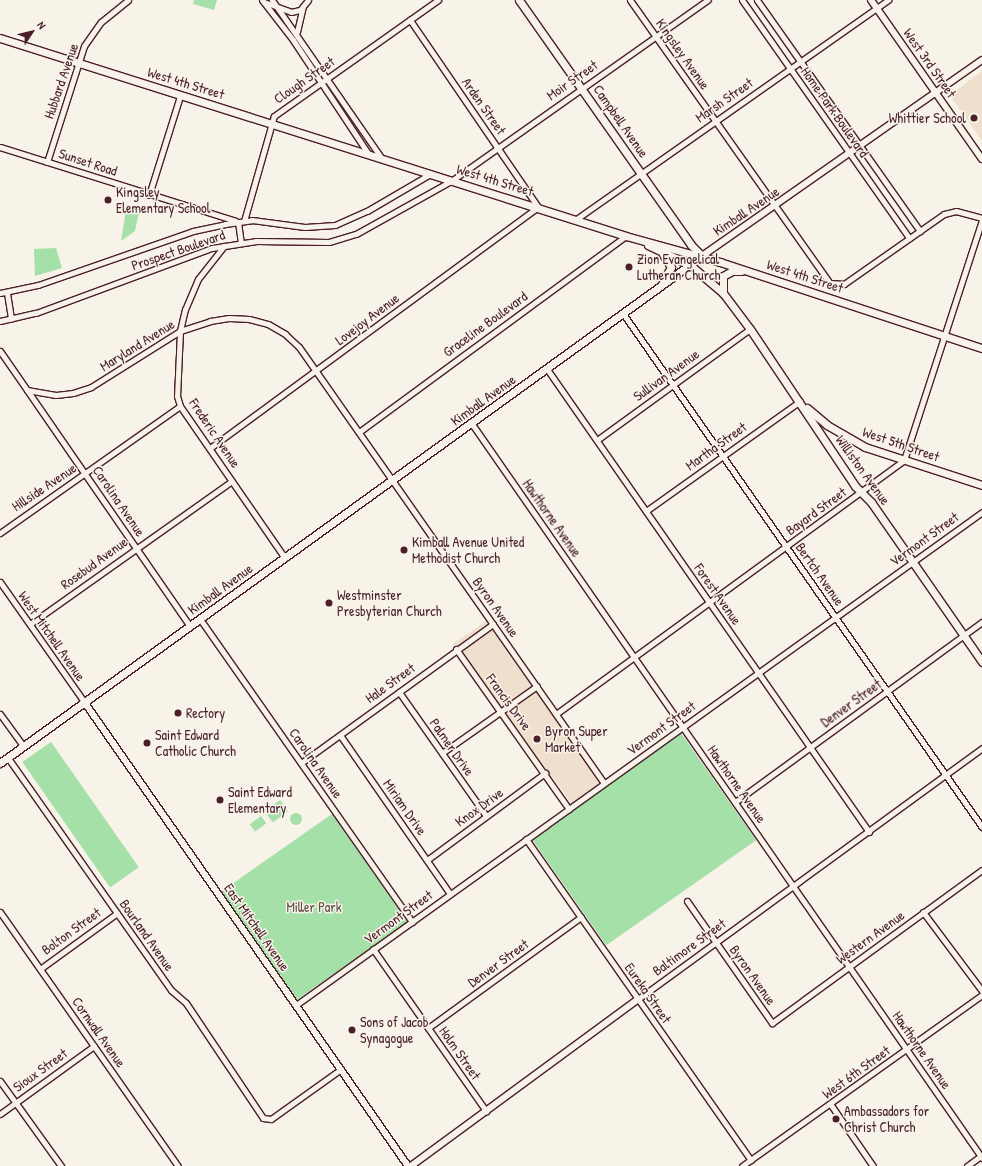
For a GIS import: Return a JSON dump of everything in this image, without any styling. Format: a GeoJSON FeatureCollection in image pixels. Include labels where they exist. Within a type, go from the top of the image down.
{"type":"FeatureCollection","features":[{"type":"Feature","properties":{"kind":"main road","name":"Campbell Avenue"},"geometry":{"type":"LineString","coordinates":[[519,0],[691,245],[702,256]]}},
{"type":"Feature","properties":{"kind":"main road","name":"West 4th Street"},"geometry":{"type":"LineString","coordinates":[[0,38],[626,236],[702,256],[982,348]]}},
{"type":"Feature","properties":{"kind":"main road","name":"Williston Avenue"},"geometry":{"type":"LineString","coordinates":[[626,236],[690,265],[723,293],[750,329],[862,492],[982,662]]}},
{"type":"Feature","properties":{"kind":"main road"},"geometry":{"type":"LineString","coordinates":[[656,290],[666,278],[671,267],[668,258],[657,249]]}},
{"type":"Feature","properties":{"kind":"main road","name":"Kimball Avenue"},"geometry":{"type":"LineString","coordinates":[[0,763],[624,315],[702,256]]}},
{"type":"Feature","properties":{"kind":"main road"},"geometry":{"type":"LineString","coordinates":[[723,293],[721,281],[726,273],[732,271],[752,272]]}},
{"type":"Feature","properties":{"kind":"main road","name":"West 5th Street"},"geometry":{"type":"LineString","coordinates":[[800,401],[816,416],[840,434],[865,447],[982,485]]}},
{"type":"Feature","properties":{"kind":"street","name":"Hubbard Avenue"},"geometry":{"type":"LineString","coordinates":[[47,162],[77,63],[94,30],[128,0]]}},
{"type":"Feature","properties":{"kind":"street"},"geometry":{"type":"LineString","coordinates":[[272,0],[297,33],[382,160]]}},
{"type":"Feature","properties":{"kind":"street"},"geometry":{"type":"LineString","coordinates":[[297,33],[304,6],[308,0]]}},
{"type":"Feature","properties":{"kind":"street","name":"Clough Street"},"geometry":{"type":"LineString","coordinates":[[244,221],[274,116],[438,0]]}},
{"type":"Feature","properties":{"kind":"street","name":"Kingsley Avenue"},"geometry":{"type":"LineString","coordinates":[[630,0],[826,279],[835,285],[844,284],[909,238]]}},
{"type":"Feature","properties":{"kind":"street","name":"Moir Street"},"geometry":{"type":"LineString","coordinates":[[451,181],[708,0]]}},
{"type":"Feature","properties":{"kind":"street","name":"Home Park Boulevard"},"geometry":{"type":"LineString","coordinates":[[742,0],[909,238]]}},
{"type":"Feature","properties":{"kind":"street","name":"Home Park Boulevard"},"geometry":{"type":"LineString","coordinates":[[757,0],[920,230]]}},
{"type":"Feature","properties":{"kind":"street","name":"West 3rd Street"},"geometry":{"type":"LineString","coordinates":[[871,0],[982,159]]}},
{"type":"Feature","properties":{"kind":"street","name":"Marsh Street"},"geometry":{"type":"LineString","coordinates":[[575,220],[888,0]]}},
{"type":"Feature","properties":{"kind":"street"},"geometry":{"type":"LineString","coordinates":[[262,1],[280,10],[296,12],[304,6]]}},
{"type":"Feature","properties":{"kind":"street"},"geometry":{"type":"LineString","coordinates":[[262,1],[293,40],[320,83],[370,156]]}},
{"type":"Feature","properties":{"kind":"street","name":"Arden Street"},"geometry":{"type":"LineString","coordinates":[[410,20],[538,207]]}},
{"type":"Feature","properties":{"kind":"street","name":"Kimball Avenue"},"geometry":{"type":"LineString","coordinates":[[702,256],[776,207],[982,60]]}},
{"type":"Feature","properties":{"kind":"street"},"geometry":{"type":"LineString","coordinates":[[149,195],[180,96]]}},
{"type":"Feature","properties":{"kind":"street","name":"Sunset Road"},"geometry":{"type":"LineString","coordinates":[[0,147],[237,222]]}},
{"type":"Feature","properties":{"kind":"street","name":"Prospect Boulevard"},"geometry":{"type":"LineString","coordinates":[[0,293],[7,293],[38,285],[193,231],[237,222],[244,221],[305,227],[335,225],[367,211],[430,174]]}},
{"type":"Feature","properties":{"kind":"street","name":"Prospect Boulevard"},"geometry":{"type":"LineString","coordinates":[[0,321],[48,309],[224,246],[241,242],[320,243],[338,241],[375,224],[451,181]]}},
{"type":"Feature","properties":{"kind":"street","name":"Lovejoy Avenue"},"geometry":{"type":"LineString","coordinates":[[210,448],[317,371],[538,207]]}},
{"type":"Feature","properties":{"kind":"street"},"geometry":{"type":"LineString","coordinates":[[904,460],[982,219],[950,211],[909,238]]}},
{"type":"Feature","properties":{"kind":"street"},"geometry":{"type":"LineString","coordinates":[[237,222],[241,242]]}},
{"type":"Feature","properties":{"kind":"street","name":"Graceline Boulevard"},"geometry":{"type":"LineString","coordinates":[[359,432],[626,236]]}},
{"type":"Feature","properties":{"kind":"street","name":"Frederic Avenue"},"geometry":{"type":"LineString","coordinates":[[224,246],[193,289],[180,331],[176,381],[180,406],[285,558]]}},
{"type":"Feature","properties":{"kind":"street"},"geometry":{"type":"LineString","coordinates":[[7,293],[11,319]]}},
{"type":"Feature","properties":{"kind":"street","name":"Bertch Avenue"},"geometry":{"type":"LineString","coordinates":[[624,315],[982,827]]}},
{"type":"Feature","properties":{"kind":"street","name":"Maryland Avenue"},"geometry":{"type":"LineString","coordinates":[[27,390],[56,395],[86,389],[180,331],[219,319],[249,319],[276,329],[299,347]]}},
{"type":"Feature","properties":{"kind":"street","name":"Sullivan Avenue"},"geometry":{"type":"LineString","coordinates":[[596,440],[750,329]]}},
{"type":"Feature","properties":{"kind":"street","name":"Byron Avenue"},"geometry":{"type":"LineString","coordinates":[[299,347],[604,783]]}},
{"type":"Feature","properties":{"kind":"street"},"geometry":{"type":"LineString","coordinates":[[0,351],[27,390]]}},
{"type":"Feature","properties":{"kind":"street","name":"Forest Avenue"},"geometry":{"type":"LineString","coordinates":[[547,369],[868,832]]}},
{"type":"Feature","properties":{"kind":"street","name":"Carolina Avenue"},"geometry":{"type":"LineString","coordinates":[[27,390],[190,626]]}},
{"type":"Feature","properties":{"kind":"street","name":"Martha Street"},"geometry":{"type":"LineString","coordinates":[[646,511],[800,401]]}},
{"type":"Feature","properties":{"kind":"street","name":"Hillside Avenue"},"geometry":{"type":"LineString","coordinates":[[0,532],[86,474],[180,406]]}},
{"type":"Feature","properties":{"kind":"street","name":"Hawthorne Avenue"},"geometry":{"type":"LineString","coordinates":[[472,424],[982,1156]]}},
{"type":"Feature","properties":{"kind":"street","name":"Bayard Street"},"geometry":{"type":"LineString","coordinates":[[556,714],[904,460]]}},
{"type":"Feature","properties":{"kind":"street","name":"Rosebud Avenue"},"geometry":{"type":"LineString","coordinates":[[30,624],[136,547],[232,481]]}},
{"type":"Feature","properties":{"kind":"street","name":"Vermont Street"},"geometry":{"type":"LineString","coordinates":[[296,1005],[982,512]]}},
{"type":"Feature","properties":{"kind":"street","name":"West Mitchell Avenue"},"geometry":{"type":"LineString","coordinates":[[0,582],[85,703]]}},
{"type":"Feature","properties":{"kind":"street","name":"Carolina Avenue"},"geometry":{"type":"LineString","coordinates":[[200,619],[412,922]]}},
{"type":"Feature","properties":{"kind":"street","name":"Denver Street"},"geometry":{"type":"LineString","coordinates":[[735,802],[982,622]]}},
{"type":"Feature","properties":{"kind":"street","name":"Hale Street"},"geometry":{"type":"LineString","coordinates":[[301,763],[456,649],[493,624]]}},
{"type":"Feature","properties":{"kind":"street","name":"Francis Drive"},"geometry":{"type":"LineString","coordinates":[[456,649],[569,808]]}},
{"type":"Feature","properties":{"kind":"street"},"geometry":{"type":"LineString","coordinates":[[442,753],[536,686]]}},
{"type":"Feature","properties":{"kind":"street","name":"Palmer Drive"},"geometry":{"type":"LineString","coordinates":[[399,692],[486,816]]}},
{"type":"Feature","properties":{"kind":"street","name":"East Mitchell Avenue"},"geometry":{"type":"LineString","coordinates":[[85,703],[410,1166]]}},
{"type":"Feature","properties":{"kind":"street"},"geometry":{"type":"LineString","coordinates":[[0,714],[23,746]]}},
{"type":"Feature","properties":{"kind":"street","name":"Miriam Drive"},"geometry":{"type":"LineString","coordinates":[[340,735],[450,894]]}},
{"type":"Feature","properties":{"kind":"street","name":"Baltimore Street"},"geometry":{"type":"LineString","coordinates":[[410,1166],[794,887],[982,748]]}},
{"type":"Feature","properties":{"kind":"street","name":"Bourland Avenue"},"geometry":{"type":"LineString","coordinates":[[8,758],[171,990],[186,1003],[263,1118],[270,1119],[341,1069]]}},
{"type":"Feature","properties":{"kind":"street","name":"Knox Drive"},"geometry":{"type":"LineString","coordinates":[[427,860],[545,773]]}},
{"type":"Feature","properties":{"kind":"street","name":"Eureka Street"},"geometry":{"type":"LineString","coordinates":[[526,839],[751,1160]]}},
{"type":"Feature","properties":{"kind":"street","name":"Western Avenue"},"geometry":{"type":"LineString","coordinates":[[772,1023],[982,870]]}},
{"type":"Feature","properties":{"kind":"street","name":"Byron Avenue"},"geometry":{"type":"LineString","coordinates":[[687,901],[772,1023]]}},
{"type":"Feature","properties":{"kind":"street","name":"Cornwall Avenue"},"geometry":{"type":"LineString","coordinates":[[0,912],[178,1166]]}},
{"type":"Feature","properties":{"kind":"street"},"geometry":{"type":"LineString","coordinates":[[923,912],[982,991]]}},
{"type":"Feature","properties":{"kind":"street","name":"Bolton Street"},"geometry":{"type":"LineString","coordinates":[[40,969],[117,913]]}},
{"type":"Feature","properties":{"kind":"street","name":"Denver Street"},"geometry":{"type":"LineString","coordinates":[[428,1028],[581,917]]}},
{"type":"Feature","properties":{"kind":"street","name":"Holm Street"},"geometry":{"type":"LineString","coordinates":[[373,949],[486,1111]]}},
{"type":"Feature","properties":{"kind":"street","name":"West 6th Street"},"geometry":{"type":"LineString","coordinates":[[742,1166],[831,1105],[982,995]]}},
{"type":"Feature","properties":{"kind":"street","name":"Sioux Street"},"geometry":{"type":"LineString","coordinates":[[0,1114],[94,1046]]}},
{"type":"Feature","properties":{"kind":"street"},"geometry":{"type":"LineString","coordinates":[[0,1081],[60,1166]]}},
{"type":"Feature","properties":{"kind":"street"},"geometry":{"type":"LineString","coordinates":[[831,1105],[873,1166]]}},
{"type":"Feature","properties":{"kind":"street"},"geometry":{"type":"LineString","coordinates":[[967,1166],[982,1156]]}},
{"type":"Feature","properties":{"kind":"shaded area","name":"Whittier School"},"geometry":{"type":"Polygon","coordinates":[[[982,71],[982,141],[950,95],[982,71]]]}},
{"type":"Feature","properties":{"kind":"shaded area"},"geometry":{"type":"Polygon","coordinates":[[[487,620],[604,788],[576,809],[453,644],[487,620]]]}},
{"type":"Feature","properties":{"kind":"green space"},"geometry":{"type":"Polygon","coordinates":[[[194,0],[217,0],[214,10],[193,4],[194,0]]]}},
{"type":"Feature","properties":{"kind":"green space"},"geometry":{"type":"Polygon","coordinates":[[[126,210],[139,212],[135,231],[121,241],[126,210]]]}},
{"type":"Feature","properties":{"kind":"green space"},"geometry":{"type":"Polygon","coordinates":[[[56,248],[62,268],[35,276],[34,249],[56,248]]]}},
{"type":"Feature","properties":{"kind":"green space"},"geometry":{"type":"Polygon","coordinates":[[[681,733],[756,840],[606,945],[531,838],[681,733]]]}},
{"type":"Feature","properties":{"kind":"green space"},"geometry":{"type":"Polygon","coordinates":[[[51,742],[139,867],[110,887],[22,762],[51,742]]]}},
{"type":"Feature","properties":{"kind":"green space"},"geometry":{"type":"Polygon","coordinates":[[[280,800],[288,811],[273,822],[265,811],[280,800]]]}},
{"type":"Feature","properties":{"kind":"green space"},"geometry":{"type":"Polygon","coordinates":[[[294,813],[298,813],[302,819],[298,825],[294,825],[290,821],[290,817],[294,813]]]}},
{"type":"Feature","properties":{"kind":"green space","name":"Miller Park"},"geometry":{"type":"Polygon","coordinates":[[[332,814],[408,922],[297,1000],[221,891],[332,814]]]}},
{"type":"Feature","properties":{"kind":"green space"},"geometry":{"type":"Polygon","coordinates":[[[261,816],[266,823],[255,832],[250,824],[261,816]]]}},
{"type":"Feature","properties":{"kind":"place","name":"Whittier School"},"geometry":{"type":"Point","coordinates":[974,118]}},
{"type":"Feature","properties":{"kind":"place","name":"Kingsley Elementary School"},"geometry":{"type":"Point","coordinates":[108,200]}},
{"type":"Feature","properties":{"kind":"place","name":"Zion Evangelical Lutheran Church"},"geometry":{"type":"Point","coordinates":[629,267]}},
{"type":"Feature","properties":{"kind":"place","name":"Kimball Avenue United Methodist Church"},"geometry":{"type":"Point","coordinates":[404,550]}},
{"type":"Feature","properties":{"kind":"place","name":"Westminster Presbyterian Church"},"geometry":{"type":"Point","coordinates":[329,603]}},
{"type":"Feature","properties":{"kind":"place","name":"Rectory"},"geometry":{"type":"Point","coordinates":[178,713]}},
{"type":"Feature","properties":{"kind":"place","name":"Byron Super Market"},"geometry":{"type":"Point","coordinates":[537,739]}},
{"type":"Feature","properties":{"kind":"place","name":"Saint Edward Catholic Church"},"geometry":{"type":"Point","coordinates":[147,743]}},
{"type":"Feature","properties":{"kind":"place","name":"Saint Edward Elementary"},"geometry":{"type":"Point","coordinates":[220,800]}},
{"type":"Feature","properties":{"kind":"place","name":"Sons of Jacob Synagogue"},"geometry":{"type":"Point","coordinates":[352,1030]}},
{"type":"Feature","properties":{"kind":"place","name":"Ambassadors for Christ Church"},"geometry":{"type":"Point","coordinates":[836,1119]}}]}
